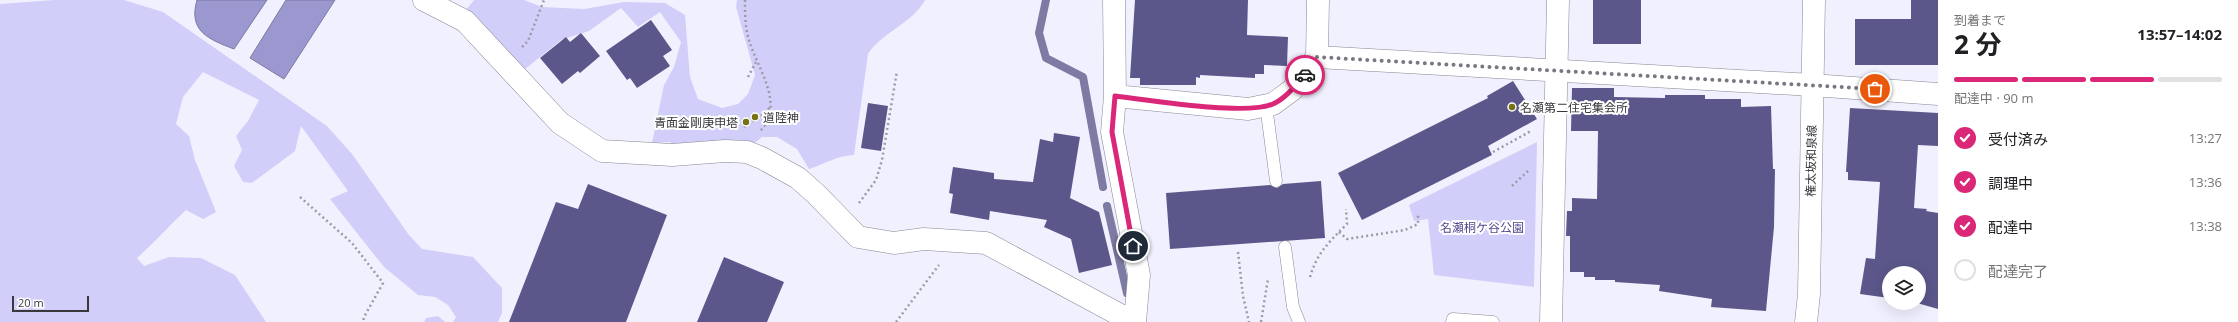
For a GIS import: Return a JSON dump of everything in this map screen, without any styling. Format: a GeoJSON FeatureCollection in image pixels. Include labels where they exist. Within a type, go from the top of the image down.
{"type":"FeatureCollection","features":[{"type":"Feature","properties":{"kind":"street"},"geometry":{"type":"LineString","coordinates":[[424,0],[465,21],[560,123],[602,151],[672,156],[725,150],[747,152],[762,158],[798,178],[816,194],[842,223],[858,237],[894,243],[924,239],[986,243],[1134,322],[1139,275],[1112,132],[1115,96],[1114,0]]}},
{"type":"Feature","properties":{"kind":"street"},"geometry":{"type":"LineString","coordinates":[[1115,96],[1248,109],[1273,104],[1292,90],[1317,57],[1318,0]]}},
{"type":"Feature","properties":{"kind":"street"},"geometry":{"type":"LineString","coordinates":[[1551,322],[1558,0]]}},
{"type":"Feature","properties":{"kind":"street","name":"権太坂和泉線"},"geometry":{"type":"LineString","coordinates":[[1806,322],[1809,294],[1814,0]]}},
{"type":"Feature","properties":{"kind":"street"},"geometry":{"type":"LineString","coordinates":[[1317,57],[1812,85],[1938,94]]}},
{"type":"Feature","properties":{"kind":"lane"},"geometry":{"type":"LineString","coordinates":[[1266,105],[1276,181]]}},
{"type":"Feature","properties":{"kind":"lane"},"geometry":{"type":"LineString","coordinates":[[1285,247],[1293,307],[1299,322]]}},
{"type":"Feature","properties":{"kind":"lane"},"geometry":{"type":"LineString","coordinates":[[1452,322],[1453,319],[1493,322]]}},
{"type":"Feature","properties":{"kind":"path"},"geometry":{"type":"LineString","coordinates":[[504,63],[528,41],[544,0]]}},
{"type":"Feature","properties":{"kind":"path"},"geometry":{"type":"LineString","coordinates":[[745,0],[749,40],[768,90],[771,105],[769,117],[757,133]]}},
{"type":"Feature","properties":{"kind":"path"},"geometry":{"type":"LineString","coordinates":[[748,77],[757,60]]}},
{"type":"Feature","properties":{"kind":"path"},"geometry":{"type":"LineString","coordinates":[[842,223],[876,180],[882,160],[897,71]]}},
{"type":"Feature","properties":{"kind":"path"},"geometry":{"type":"LineString","coordinates":[[742,128],[764,114],[771,105]]}},
{"type":"Feature","properties":{"kind":"path"},"geometry":{"type":"LineString","coordinates":[[1493,152],[1556,117]]}},
{"type":"Feature","properties":{"kind":"path"},"geometry":{"type":"LineString","coordinates":[[300,197],[352,243],[383,283],[364,316],[363,322]]}},
{"type":"Feature","properties":{"kind":"path"},"geometry":{"type":"LineString","coordinates":[[1315,261],[1323,249],[1347,224],[1346,209]]}},
{"type":"Feature","properties":{"kind":"path"},"geometry":{"type":"LineString","coordinates":[[1339,232],[1347,239],[1405,230],[1418,224],[1418,215]]}},
{"type":"Feature","properties":{"kind":"path"},"geometry":{"type":"LineString","coordinates":[[896,322],[957,241]]}},
{"type":"Feature","properties":{"kind":"path"},"geometry":{"type":"LineString","coordinates":[[1238,252],[1243,296],[1250,322]]}},
{"type":"Feature","properties":{"kind":"path"},"geometry":{"type":"LineString","coordinates":[[1262,322],[1269,276]]}},
{"type":"Feature","properties":{"kind":"green space"},"geometry":{"type":"Polygon","coordinates":[[[54,0],[124,0],[163,12],[327,126],[352,154],[409,235],[422,249],[473,257],[502,288],[502,313],[498,322],[453,322],[456,317],[448,305],[435,297],[418,295],[384,267],[330,199],[348,191],[301,126],[295,151],[252,183],[243,182],[234,166],[242,150],[236,136],[248,121],[259,100],[203,72],[183,97],[176,124],[189,136],[195,160],[216,212],[203,219],[186,210],[137,258],[144,266],[169,257],[201,258],[235,275],[266,322],[0,322],[0,4],[54,0]]]}},
{"type":"Feature","properties":{"kind":"green space"},"geometry":{"type":"Polygon","coordinates":[[[474,0],[524,0],[542,7],[584,9],[624,2],[665,3],[685,15],[690,77],[698,99],[722,108],[738,104],[748,94],[755,75],[736,7],[737,0],[925,0],[913,15],[874,46],[868,54],[854,155],[837,158],[809,169],[797,149],[777,137],[762,137],[746,150],[671,153],[671,142],[652,143],[664,85],[674,67],[681,42],[660,12],[638,27],[621,8],[589,31],[561,40],[524,70],[462,15],[474,0]]]}},
{"type":"Feature","properties":{"kind":"green space","name":"名瀬桐ケ谷公園"},"geometry":{"type":"Polygon","coordinates":[[[1537,142],[1534,287],[1434,275],[1428,219],[1414,221],[1409,205],[1537,142]]]}},
{"type":"Feature","properties":{"kind":"green space"},"geometry":{"type":"Polygon","coordinates":[[[438,316],[445,322],[424,322],[426,318],[438,316]]]}},
{"type":"Feature","properties":{"kind":"shaded area"},"geometry":{"type":"Polygon","coordinates":[[[197,0],[267,0],[234,49],[208,37],[202,32],[195,19],[197,0]]]}},
{"type":"Feature","properties":{"kind":"shaded area"},"geometry":{"type":"Polygon","coordinates":[[[286,0],[335,0],[284,79],[250,58],[286,0]]]}},
{"type":"Feature","properties":{"kind":"building"},"geometry":{"type":"Polygon","coordinates":[[[1135,0],[1248,0],[1247,35],[1288,37],[1287,66],[1264,65],[1264,74],[1255,74],[1255,78],[1200,75],[1200,78],[1196,77],[1196,85],[1140,85],[1140,78],[1130,78],[1135,0]]]}},
{"type":"Feature","properties":{"kind":"building"},"geometry":{"type":"Polygon","coordinates":[[[1593,0],[1641,0],[1641,44],[1593,44],[1593,0]]]}},
{"type":"Feature","properties":{"kind":"building"},"geometry":{"type":"Polygon","coordinates":[[[1911,0],[1938,0],[1938,65],[1855,65],[1855,19],[1911,19],[1911,0]]]}},
{"type":"Feature","properties":{"kind":"building"},"geometry":{"type":"Polygon","coordinates":[[[651,20],[672,50],[663,56],[670,66],[637,88],[630,78],[627,80],[606,51],[651,20]]]}},
{"type":"Feature","properties":{"kind":"building"},"geometry":{"type":"Polygon","coordinates":[[[581,33],[600,56],[580,73],[578,71],[562,84],[540,58],[566,37],[570,42],[581,33]]]}},
{"type":"Feature","properties":{"kind":"building"},"geometry":{"type":"Polygon","coordinates":[[[1513,81],[1537,119],[1488,146],[1492,155],[1362,220],[1338,173],[1488,98],[1487,96],[1513,81]]]}},
{"type":"Feature","properties":{"kind":"building"},"geometry":{"type":"Polygon","coordinates":[[[1572,88],[1614,88],[1614,97],[1665,98],[1665,95],[1705,95],[1705,99],[1741,99],[1741,107],[1771,106],[1773,169],[1775,169],[1774,227],[1766,311],[1711,307],[1712,299],[1659,291],[1660,285],[1615,282],[1615,280],[1595,280],[1595,277],[1584,277],[1584,272],[1570,272],[1570,236],[1566,236],[1567,211],[1572,211],[1572,198],[1597,199],[1598,131],[1571,131],[1572,88]]]}},
{"type":"Feature","properties":{"kind":"building"},"geometry":{"type":"Polygon","coordinates":[[[868,103],[888,106],[881,151],[861,148],[868,103]]]}},
{"type":"Feature","properties":{"kind":"building"},"geometry":{"type":"Polygon","coordinates":[[[1850,108],[1938,113],[1938,146],[1918,145],[1914,208],[1927,209],[1926,211],[1938,213],[1938,309],[1926,306],[1926,266],[1882,266],[1882,297],[1860,294],[1866,258],[1875,259],[1880,182],[1848,180],[1848,172],[1846,172],[1850,108]]]}},
{"type":"Feature","properties":{"kind":"building"},"geometry":{"type":"Polygon","coordinates":[[[1054,133],[1080,137],[1070,198],[1099,212],[1112,265],[1079,273],[1071,239],[1044,227],[1047,220],[990,211],[989,220],[950,213],[953,194],[949,193],[953,167],[994,173],[994,179],[1033,182],[1040,139],[1053,142],[1054,133]]]}},
{"type":"Feature","properties":{"kind":"building"},"geometry":{"type":"Polygon","coordinates":[[[1321,181],[1325,238],[1170,249],[1166,193],[1270,185],[1277,188],[1283,184],[1321,181]]]}},
{"type":"Feature","properties":{"kind":"building"},"geometry":{"type":"Polygon","coordinates":[[[588,184],[667,215],[626,322],[509,322],[556,202],[578,209],[588,184]]]}},
{"type":"Feature","properties":{"kind":"building"},"geometry":{"type":"Polygon","coordinates":[[[724,257],[784,282],[767,322],[697,322],[724,257]]]}},
{"type":"Feature","properties":{"kind":"waterway"},"geometry":{"type":"LineString","coordinates":[[1046,0],[1039,33],[1046,58],[1083,77],[1103,187]]}},
{"type":"Feature","properties":{"kind":"waterway"},"geometry":{"type":"LineString","coordinates":[[1107,206],[1127,293]]}},
{"type":"Feature","properties":{"kind":"way so far"},"geometry":{"type":"LineString","coordinates":[[1305,75],[1317,57],[1875,89]]}},
{"type":"Feature","properties":{"kind":"place","name":"名瀬第二住宅集会所"},"geometry":{"type":"Point","coordinates":[1512,107]}},
{"type":"Feature","properties":{"kind":"place","name":"道陸神"},"geometry":{"type":"Point","coordinates":[755,117]}},
{"type":"Feature","properties":{"kind":"place","name":"青面金剛庚申塔"},"geometry":{"type":"Point","coordinates":[746,122]}},
{"type":"Feature","properties":{"kind":"route"},"geometry":{"type":"LineString","coordinates":[[1133,246],[1112,132],[1115,96],[1248,109],[1273,104],[1292,90],[1305,75]]}}]}
